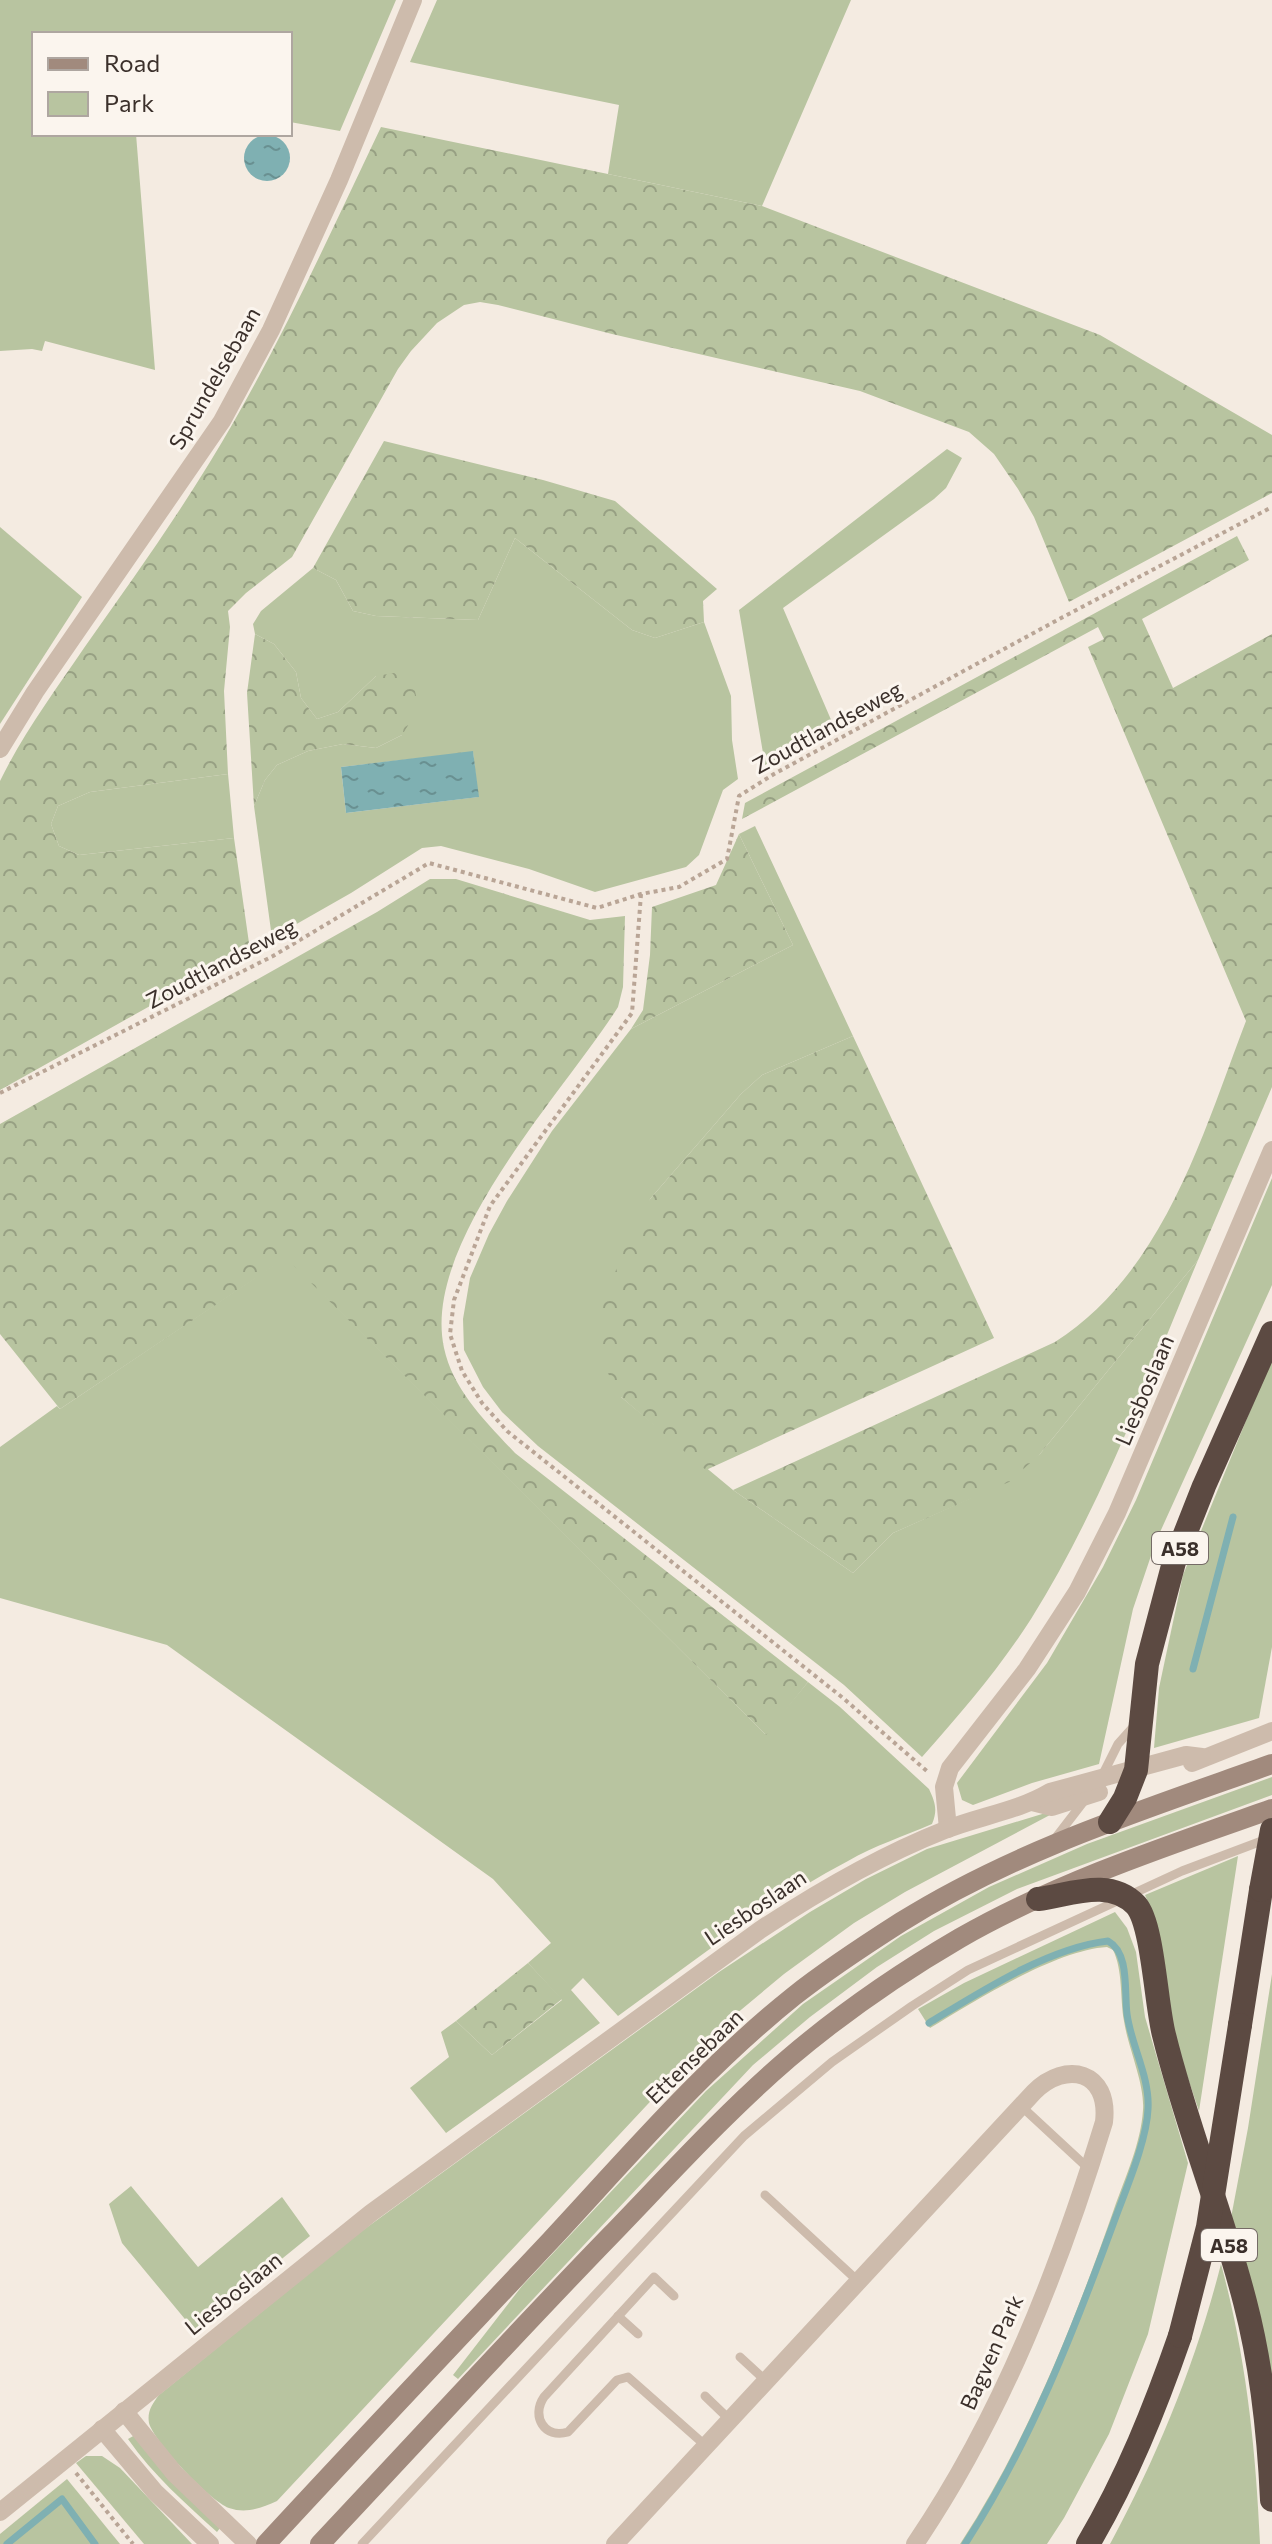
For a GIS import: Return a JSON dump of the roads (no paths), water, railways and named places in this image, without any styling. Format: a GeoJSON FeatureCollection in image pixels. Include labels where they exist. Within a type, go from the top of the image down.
{"type":"FeatureCollection","features":[{"type":"Feature","properties":{"kind":"highway","name":"A58"},"geometry":{"type":"LineString","coordinates":[[1134,1777],[1147,1664],[1174,1562],[1272,1333]]}},
{"type":"Feature","properties":{"kind":"highway"},"geometry":{"type":"LineString","coordinates":[[1110,1822],[1134,1777]]}},
{"type":"Feature","properties":{"kind":"highway","name":"A58"},"geometry":{"type":"LineString","coordinates":[[1088,2544],[1113,2503],[1157,2403],[1180,2336],[1208,2227],[1272,1830]]}},
{"type":"Feature","properties":{"kind":"highway"},"geometry":{"type":"LineString","coordinates":[[1038,1899],[1090,1889],[1107,1890],[1126,1897]]}},
{"type":"Feature","properties":{"kind":"highway","name":"A58"},"geometry":{"type":"LineString","coordinates":[[1126,1897],[1141,1912],[1145,1922],[1156,1997],[1169,2054],[1245,2300],[1268,2429],[1272,2500]]}},
{"type":"Feature","properties":{"kind":"main road","name":"Ettensebaan"},"geometry":{"type":"LineString","coordinates":[[266,2544],[655,2127],[745,2039],[816,1979],[903,1921],[957,1890],[1110,1822],[1272,1764]]}},
{"type":"Feature","properties":{"kind":"main road"},"geometry":{"type":"LineString","coordinates":[[320,2544],[561,2287],[765,2080],[845,2014],[961,1938],[1038,1899],[1156,1850],[1272,1809]]}},
{"type":"Feature","properties":{"kind":"street","name":"Sprundelsebaan"},"geometry":{"type":"LineString","coordinates":[[0,749],[35,692],[222,421],[271,330],[333,193],[413,0]]}},
{"type":"Feature","properties":{"kind":"street","name":"Liesboslaan"},"geometry":{"type":"LineString","coordinates":[[948,1829],[944,1787],[950,1768],[1027,1669],[1077,1592],[1117,1513],[1272,1150]]}},
{"type":"Feature","properties":{"kind":"street","name":"Liesboslaan"},"geometry":{"type":"LineString","coordinates":[[0,2512],[371,2213],[812,1895],[877,1860],[948,1829],[1032,1802],[1050,1792],[1183,1768],[1202,1757],[1272,1731]]}},
{"type":"Feature","properties":{"kind":"street","name":"Bagven Park"},"geometry":{"type":"LineString","coordinates":[[615,2544],[1021,2106],[1050,2079],[1079,2075],[1095,2081],[1104,2099],[1105,2114],[1089,2169],[1054,2265],[998,2399],[956,2481],[915,2544]]}},
{"type":"Feature","properties":{"kind":"street"},"geometry":{"type":"LineString","coordinates":[[124,2411],[175,2474],[248,2544]]}},
{"type":"Feature","properties":{"kind":"street"},"geometry":{"type":"LineString","coordinates":[[102,2429],[155,2492],[210,2544]]}},
{"type":"Feature","properties":{"kind":"lane"},"geometry":{"type":"LineString","coordinates":[[1049,1847],[1095,1786],[1118,1744],[1142,1716]]}},
{"type":"Feature","properties":{"kind":"lane"},"geometry":{"type":"LineString","coordinates":[[362,2544],[760,2120],[832,2062],[954,1979],[995,1957],[1197,1865],[1272,1838]]}},
{"type":"Feature","properties":{"kind":"lane"},"geometry":{"type":"LineString","coordinates":[[1021,2106],[1089,2169]]}},
{"type":"Feature","properties":{"kind":"lane"},"geometry":{"type":"LineString","coordinates":[[765,2195],[859,2282]]}},
{"type":"Feature","properties":{"kind":"lane"},"geometry":{"type":"LineString","coordinates":[[674,2296],[654,2277],[541,2401],[537,2412],[544,2427],[555,2434],[568,2432],[624,2376],[632,2379],[706,2446]]}},
{"type":"Feature","properties":{"kind":"lane"},"geometry":{"type":"LineString","coordinates":[[615,2320],[638,2334]]}},
{"type":"Feature","properties":{"kind":"lane"},"geometry":{"type":"LineString","coordinates":[[740,2357],[766,2381]]}},
{"type":"Feature","properties":{"kind":"lane"},"geometry":{"type":"LineString","coordinates":[[705,2396],[730,2420]]}},
{"type":"Feature","properties":{"kind":"water"},"geometry":{"type":"Polygon","coordinates":[[[258,137],[276,137],[288,149],[288,167],[276,179],[258,179],[246,167],[246,149],[258,137]]]}},
{"type":"Feature","properties":{"kind":"water"},"geometry":{"type":"Polygon","coordinates":[[[473,751],[479,797],[346,813],[341,767],[473,751]]]}},
{"type":"Feature","properties":{"kind":"waterway"},"geometry":{"type":"LineString","coordinates":[[1193,1669],[1233,1517]]}},
{"type":"Feature","properties":{"kind":"waterway"},"geometry":{"type":"LineString","coordinates":[[929,2023],[1038,1962],[1085,1945],[1108,1941],[1120,1954],[1123,1964],[1129,2026],[1148,2097],[1147,2121],[1135,2164],[1067,2345],[1010,2467],[965,2544]]}},
{"type":"Feature","properties":{"kind":"waterway"},"geometry":{"type":"LineString","coordinates":[[7,2544],[62,2499],[95,2544]]}}]}
